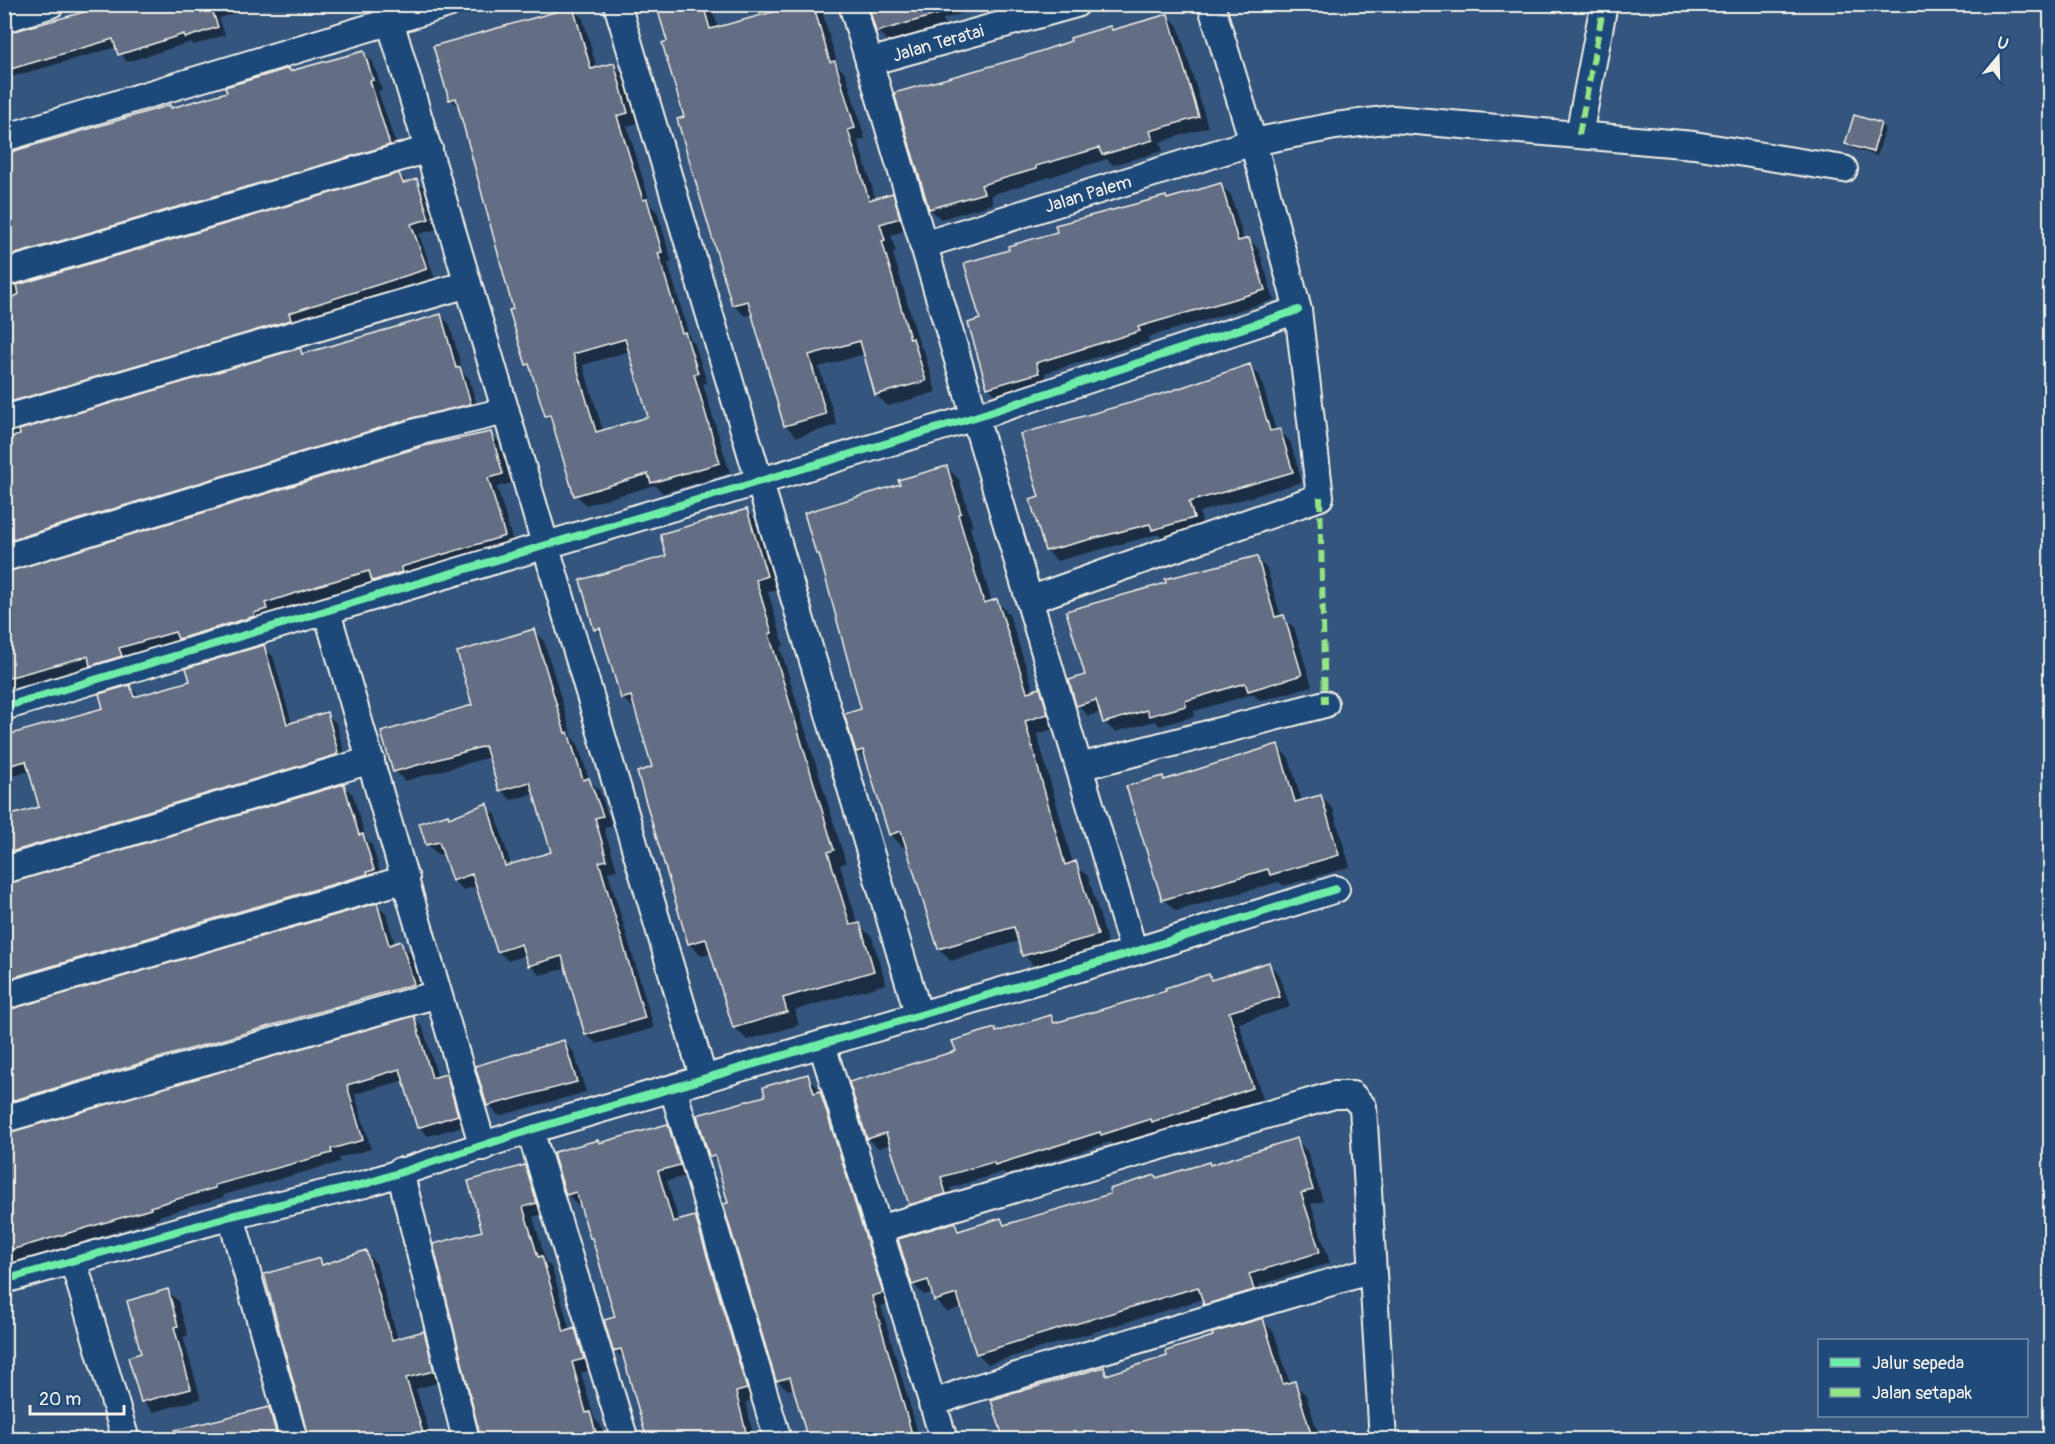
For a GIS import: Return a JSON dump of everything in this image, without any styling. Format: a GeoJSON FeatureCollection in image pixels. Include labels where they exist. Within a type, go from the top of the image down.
{"type":"FeatureCollection","features":[{"type":"Feature","properties":{"kind":"street"},"geometry":{"type":"LineString","coordinates":[[4,19],[51,4]]}},
{"type":"Feature","properties":{"kind":"street"},"geometry":{"type":"LineString","coordinates":[[4,138],[388,14],[448,4]]}},
{"type":"Feature","properties":{"kind":"street"},"geometry":{"type":"LineString","coordinates":[[617,4],[919,1016]]}},
{"type":"Feature","properties":{"kind":"street"},"geometry":{"type":"LineString","coordinates":[[852,4],[1134,952]]}},
{"type":"Feature","properties":{"kind":"street","name":"Jalan Teratai"},"geometry":{"type":"LineString","coordinates":[[869,62],[1076,4]]}},
{"type":"Feature","properties":{"kind":"street"},"geometry":{"type":"LineString","coordinates":[[1029,600],[1320,496],[1298,310],[1253,142],[1212,4]]}},
{"type":"Feature","properties":{"kind":"street"},"geometry":{"type":"LineString","coordinates":[[1579,135],[1604,4]]}},
{"type":"Feature","properties":{"kind":"street"},"geometry":{"type":"LineString","coordinates":[[388,14],[704,1080]]}},
{"type":"Feature","properties":{"kind":"street","name":"Jalan Palem"},"geometry":{"type":"LineString","coordinates":[[923,245],[1253,142],[1335,126],[1393,119],[1694,145],[1844,169]]}},
{"type":"Feature","properties":{"kind":"street"},"geometry":{"type":"LineString","coordinates":[[4,273],[429,149]]}},
{"type":"Feature","properties":{"kind":"street"},"geometry":{"type":"LineString","coordinates":[[4,419],[468,284]]}},
{"type":"Feature","properties":{"kind":"street"},"geometry":{"type":"LineString","coordinates":[[4,707],[975,417],[1298,310]]}},
{"type":"Feature","properties":{"kind":"street"},"geometry":{"type":"LineString","coordinates":[[4,558],[420,431],[506,411]]}},
{"type":"Feature","properties":{"kind":"street"},"geometry":{"type":"LineString","coordinates":[[327,612],[483,1147]]}},
{"type":"Feature","properties":{"kind":"street"},"geometry":{"type":"LineString","coordinates":[[1078,767],[1325,704]]}},
{"type":"Feature","properties":{"kind":"street"},"geometry":{"type":"LineString","coordinates":[[4,870],[371,760]]}},
{"type":"Feature","properties":{"kind":"street"},"geometry":{"type":"LineString","coordinates":[[4,996],[406,879]]}},
{"type":"Feature","properties":{"kind":"street"},"geometry":{"type":"LineString","coordinates":[[4,1280],[231,1216],[364,1184],[530,1130],[822,1045],[1336,890]]}},
{"type":"Feature","properties":{"kind":"street"},"geometry":{"type":"LineString","coordinates":[[4,1119],[438,994]]}},
{"type":"Feature","properties":{"kind":"street"},"geometry":{"type":"LineString","coordinates":[[822,1045],[944,1440]]}},
{"type":"Feature","properties":{"kind":"street"},"geometry":{"type":"LineString","coordinates":[[673,1089],[778,1440]]}},
{"type":"Feature","properties":{"kind":"street"},"geometry":{"type":"LineString","coordinates":[[879,1229],[1334,1095],[1352,1095],[1363,1107],[1383,1440]]}},
{"type":"Feature","properties":{"kind":"street"},"geometry":{"type":"LineString","coordinates":[[530,1130],[625,1440]]}},
{"type":"Feature","properties":{"kind":"street"},"geometry":{"type":"LineString","coordinates":[[400,1171],[466,1440]]}},
{"type":"Feature","properties":{"kind":"street"},"geometry":{"type":"LineString","coordinates":[[231,1216],[294,1440]]}},
{"type":"Feature","properties":{"kind":"street"},"geometry":{"type":"LineString","coordinates":[[73,1260],[126,1440]]}},
{"type":"Feature","properties":{"kind":"street"},"geometry":{"type":"LineString","coordinates":[[932,1404],[963,1392],[1372,1270]]}},
{"type":"Feature","properties":{"kind":"building"},"geometry":{"type":"Polygon","coordinates":[[[113,4],[210,4],[218,27],[185,38],[184,34],[118,55],[113,39],[4,71],[4,37],[12,35],[11,32],[113,4]]]}},
{"type":"Feature","properties":{"kind":"building"},"geometry":{"type":"Polygon","coordinates":[[[656,4],[703,4],[710,29],[802,4],[813,4],[830,62],[835,61],[855,128],[848,130],[869,200],[893,193],[900,218],[880,224],[885,240],[882,241],[910,339],[913,338],[926,381],[875,395],[860,341],[809,355],[826,414],[784,426],[748,301],[732,305],[677,119],[684,117],[662,43],[667,41],[656,4]]]}},
{"type":"Feature","properties":{"kind":"building"},"geometry":{"type":"Polygon","coordinates":[[[868,4],[945,4],[946,12],[876,32],[868,4]]]}},
{"type":"Feature","properties":{"kind":"building"},"geometry":{"type":"Polygon","coordinates":[[[573,7],[591,69],[614,63],[628,113],[617,116],[643,200],[647,199],[662,252],[658,253],[682,333],[685,332],[698,373],[694,374],[720,463],[651,483],[648,474],[574,496],[550,415],[545,416],[529,364],[526,365],[509,310],[513,309],[456,98],[449,100],[433,46],[573,7]],[[625,339],[573,354],[596,432],[648,417],[625,339]]]}},
{"type":"Feature","properties":{"kind":"building"},"geometry":{"type":"Polygon","coordinates":[[[1168,14],[1199,117],[1150,131],[1153,140],[1102,155],[1099,148],[1036,166],[1036,169],[981,185],[984,193],[929,209],[894,93],[1020,58],[1071,41],[1070,38],[1110,26],[1112,30],[1168,14]]]}},
{"type":"Feature","properties":{"kind":"building"},"geometry":{"type":"Polygon","coordinates":[[[364,51],[373,80],[370,81],[390,145],[9,256],[4,242],[4,154],[170,105],[171,108],[227,92],[225,87],[289,68],[290,71],[364,51]]]}},
{"type":"Feature","properties":{"kind":"building"},"geometry":{"type":"Polygon","coordinates":[[[1854,115],[1881,123],[1873,152],[1845,144],[1854,115]]]}},
{"type":"Feature","properties":{"kind":"building"},"geometry":{"type":"Polygon","coordinates":[[[399,173],[403,183],[417,179],[429,219],[411,224],[427,269],[289,313],[291,320],[10,402],[4,381],[4,302],[19,294],[17,285],[399,173]]]}},
{"type":"Feature","properties":{"kind":"building"},"geometry":{"type":"Polygon","coordinates":[[[1221,183],[1238,241],[1249,238],[1265,290],[1138,327],[1140,331],[1036,363],[1039,373],[987,388],[968,323],[980,319],[964,263],[1009,250],[1008,246],[1057,232],[1055,225],[1166,196],[1167,199],[1221,183]]]}},
{"type":"Feature","properties":{"kind":"building"},"geometry":{"type":"Polygon","coordinates":[[[441,314],[456,368],[460,367],[471,404],[416,417],[4,542],[4,439],[20,435],[19,430],[300,348],[302,354],[441,314]]]}},
{"type":"Feature","properties":{"kind":"building"},"geometry":{"type":"Polygon","coordinates":[[[1250,364],[1270,431],[1280,429],[1293,472],[1189,502],[1194,518],[1152,530],[1150,524],[1045,551],[1030,500],[1039,497],[1020,434],[1165,393],[1250,364]]]}},
{"type":"Feature","properties":{"kind":"building"},"geometry":{"type":"Polygon","coordinates":[[[491,432],[503,474],[488,478],[505,536],[401,567],[402,572],[372,581],[369,571],[327,583],[265,603],[267,609],[254,613],[255,616],[178,639],[175,632],[119,648],[122,656],[90,666],[88,656],[4,679],[4,573],[424,446],[491,432]]]}},
{"type":"Feature","properties":{"kind":"building"},"geometry":{"type":"Polygon","coordinates":[[[947,466],[961,513],[958,514],[984,603],[997,599],[1027,692],[1040,688],[1048,714],[1025,721],[1065,865],[1076,861],[1098,935],[1022,956],[1014,927],[938,949],[901,831],[889,835],[863,750],[856,752],[844,714],[861,709],[819,554],[816,554],[804,513],[900,484],[898,480],[947,466]]]}},
{"type":"Feature","properties":{"kind":"building"},"geometry":{"type":"Polygon","coordinates":[[[747,509],[767,576],[756,580],[772,633],[769,634],[834,850],[828,852],[850,925],[860,923],[874,971],[783,998],[787,1012],[733,1028],[706,939],[688,944],[637,772],[652,767],[631,696],[621,699],[600,628],[594,630],[580,580],[666,556],[660,534],[747,509]]]}},
{"type":"Feature","properties":{"kind":"building"},"geometry":{"type":"Polygon","coordinates":[[[1257,556],[1275,617],[1284,615],[1302,675],[1248,691],[1245,683],[1185,701],[1186,706],[1149,716],[1147,710],[1103,723],[1096,700],[1076,706],[1069,680],[1085,675],[1066,611],[1166,583],[1165,579],[1257,556]]]}},
{"type":"Feature","properties":{"kind":"building"},"geometry":{"type":"Polygon","coordinates":[[[534,629],[565,733],[568,732],[583,780],[589,778],[603,816],[595,818],[607,860],[599,862],[645,1018],[585,1035],[562,956],[528,966],[521,944],[497,952],[472,874],[452,881],[439,842],[426,845],[419,823],[448,814],[449,818],[487,803],[505,866],[551,852],[530,782],[499,791],[485,746],[393,772],[381,732],[472,705],[457,652],[534,629]]]}},
{"type":"Feature","properties":{"kind":"building"},"geometry":{"type":"Polygon","coordinates":[[[264,645],[287,724],[327,712],[338,752],[336,755],[4,854],[4,817],[39,807],[26,761],[4,767],[4,736],[103,708],[99,694],[130,685],[134,697],[190,681],[186,668],[264,645]]]}},
{"type":"Feature","properties":{"kind":"building"},"geometry":{"type":"Polygon","coordinates":[[[1278,744],[1295,802],[1321,795],[1339,855],[1270,875],[1268,869],[1162,900],[1126,786],[1163,776],[1164,780],[1278,744]]]}},
{"type":"Feature","properties":{"kind":"building"},"geometry":{"type":"Polygon","coordinates":[[[344,784],[359,835],[363,834],[374,870],[367,872],[368,874],[4,980],[4,885],[344,784]]]}},
{"type":"Feature","properties":{"kind":"building"},"geometry":{"type":"Polygon","coordinates":[[[377,903],[389,945],[401,941],[414,984],[4,1103],[4,1011],[377,903]]]}},
{"type":"Feature","properties":{"kind":"building"},"geometry":{"type":"Polygon","coordinates":[[[1269,962],[1280,997],[1229,1012],[1253,1088],[1152,1122],[1151,1119],[1101,1135],[1100,1132],[995,1165],[993,1162],[941,1177],[946,1194],[909,1205],[886,1133],[867,1139],[849,1082],[956,1051],[952,1041],[995,1028],[996,1032],[1051,1015],[1054,1023],[1166,991],[1165,988],[1209,974],[1211,980],[1269,962]]]}},
{"type":"Feature","properties":{"kind":"building"},"geometry":{"type":"Polygon","coordinates":[[[414,1016],[432,1078],[446,1074],[458,1115],[417,1128],[400,1069],[347,1085],[363,1140],[331,1149],[332,1153],[215,1185],[215,1188],[150,1207],[151,1209],[4,1252],[4,1134],[414,1016]]]}},
{"type":"Feature","properties":{"kind":"building"},"geometry":{"type":"Polygon","coordinates":[[[564,1040],[577,1082],[487,1106],[475,1066],[564,1040]]]}},
{"type":"Feature","properties":{"kind":"building"},"geometry":{"type":"Polygon","coordinates":[[[808,1074],[814,1093],[820,1091],[883,1293],[872,1296],[912,1434],[894,1440],[808,1440],[790,1377],[776,1381],[723,1204],[728,1203],[715,1156],[709,1156],[697,1115],[765,1096],[763,1087],[808,1074]]]}},
{"type":"Feature","properties":{"kind":"building"},"geometry":{"type":"Polygon","coordinates":[[[668,1124],[680,1165],[658,1171],[673,1222],[695,1216],[747,1389],[736,1392],[748,1440],[647,1440],[621,1349],[613,1351],[604,1320],[615,1317],[592,1238],[590,1238],[576,1192],[566,1195],[554,1157],[554,1152],[598,1140],[599,1143],[668,1124]]]}},
{"type":"Feature","properties":{"kind":"building"},"geometry":{"type":"Polygon","coordinates":[[[1297,1138],[1313,1190],[1301,1193],[1320,1252],[1249,1274],[1254,1290],[1204,1305],[1198,1287],[976,1354],[957,1294],[934,1301],[928,1280],[912,1285],[898,1239],[955,1222],[958,1231],[1001,1218],[1004,1225],[1110,1194],[1109,1189],[1155,1175],[1156,1178],[1209,1162],[1210,1165],[1297,1138]]]}},
{"type":"Feature","properties":{"kind":"building"},"geometry":{"type":"Polygon","coordinates":[[[525,1165],[537,1203],[523,1207],[538,1257],[542,1256],[564,1332],[575,1328],[584,1359],[572,1362],[586,1413],[590,1412],[598,1440],[481,1440],[433,1244],[482,1231],[468,1181],[525,1165]]]}},
{"type":"Feature","properties":{"kind":"building"},"geometry":{"type":"Polygon","coordinates":[[[366,1250],[392,1340],[424,1331],[434,1371],[406,1378],[425,1440],[309,1440],[264,1274],[320,1258],[322,1265],[366,1250]]]}},
{"type":"Feature","properties":{"kind":"building"},"geometry":{"type":"Polygon","coordinates":[[[168,1289],[178,1326],[174,1327],[191,1389],[141,1402],[128,1357],[141,1353],[127,1301],[168,1289]]]}},
{"type":"Feature","properties":{"kind":"building"},"geometry":{"type":"Polygon","coordinates":[[[1263,1318],[1283,1384],[1295,1381],[1313,1440],[1004,1440],[991,1400],[1104,1367],[1106,1375],[1167,1356],[1166,1351],[1213,1336],[1212,1333],[1263,1318]]]}},
{"type":"Feature","properties":{"kind":"building"},"geometry":{"type":"Polygon","coordinates":[[[269,1407],[278,1440],[177,1440],[175,1430],[269,1407]]]}},
{"type":"Feature","properties":{"kind":"marked path"},"geometry":{"type":"LineString","coordinates":[[1579,135],[1604,4]]}},
{"type":"Feature","properties":{"kind":"marked path"},"geometry":{"type":"LineString","coordinates":[[1320,497],[1325,704]]}},
{"type":"Feature","properties":{"kind":"cycle path"},"geometry":{"type":"LineString","coordinates":[[4,707],[975,417],[1298,310]]}},
{"type":"Feature","properties":{"kind":"cycle path"},"geometry":{"type":"LineString","coordinates":[[4,1280],[231,1216],[365,1184],[530,1130],[1134,952],[1336,889]]}}]}
